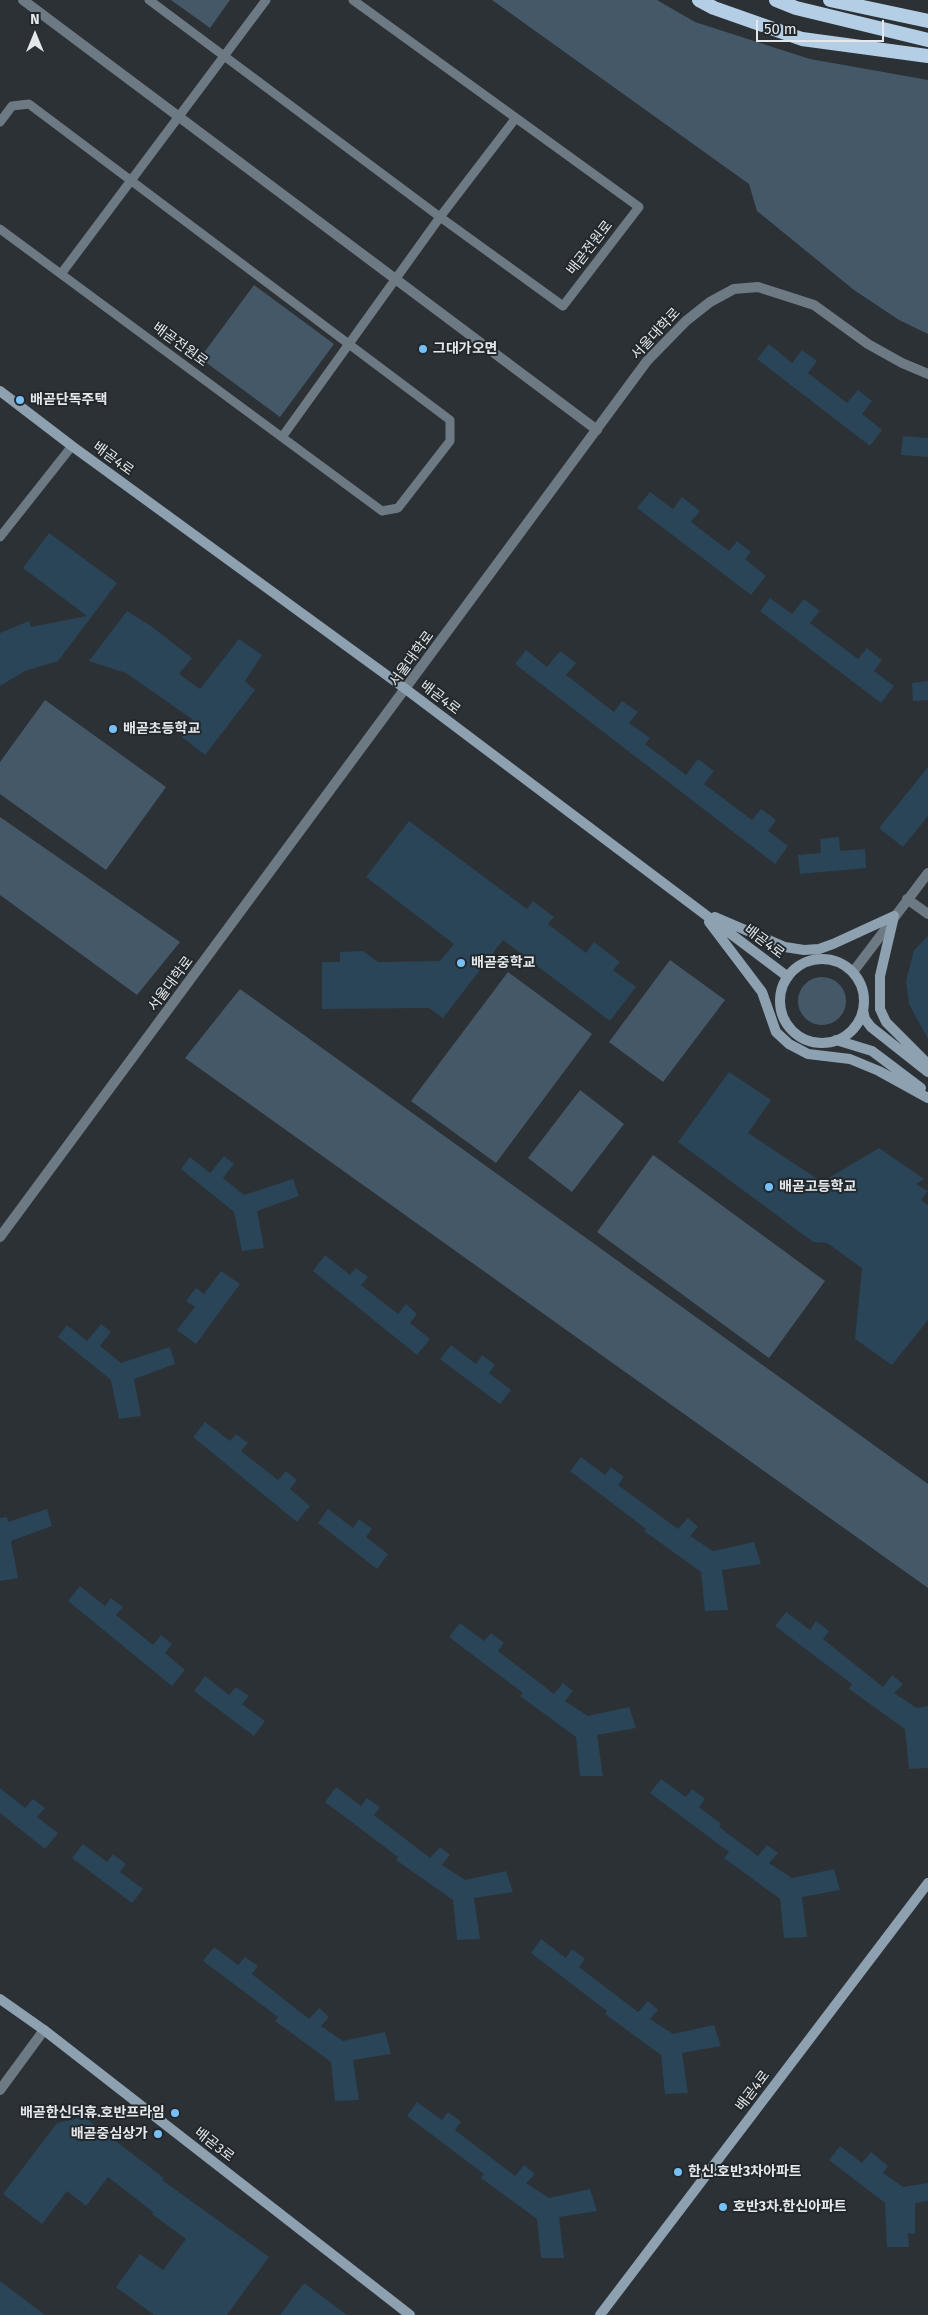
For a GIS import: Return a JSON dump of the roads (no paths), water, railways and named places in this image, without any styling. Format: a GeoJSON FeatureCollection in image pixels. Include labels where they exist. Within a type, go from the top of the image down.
{"type":"FeatureCollection","features":[{"type":"Feature","properties":{"kind":"highway"},"geometry":{"type":"LineString","coordinates":[[699,0],[714,8],[802,38],[928,56]]}},
{"type":"Feature","properties":{"kind":"highway"},"geometry":{"type":"LineString","coordinates":[[776,0],[796,8],[928,40]]}},
{"type":"Feature","properties":{"kind":"highway"},"geometry":{"type":"LineString","coordinates":[[830,0],[928,21]]}},
{"type":"Feature","properties":{"kind":"main road","name":"배곧4로"},"geometry":{"type":"LineString","coordinates":[[0,391],[72,446],[406,690],[788,977]]}},
{"type":"Feature","properties":{"kind":"main road"},"geometry":{"type":"LineString","coordinates":[[700,911],[785,947],[804,950],[819,949],[834,944],[894,916]]}},
{"type":"Feature","properties":{"kind":"main road"},"geometry":{"type":"LineString","coordinates":[[700,911],[762,992],[776,1032],[789,1044],[808,1054],[850,1059],[879,1071],[928,1098]]}},
{"type":"Feature","properties":{"kind":"main road"},"geometry":{"type":"LineString","coordinates":[[894,916],[880,976],[880,1009],[886,1022],[928,1064]]}},
{"type":"Feature","properties":{"kind":"main road"},"geometry":{"type":"LineString","coordinates":[[863,1010],[854,1028],[848,1034],[836,1040],[822,1043],[808,1040],[796,1033],[786,1023],[781,1009],[781,995],[788,977],[803,964],[816,960],[829,960],[842,964],[853,972],[860,983],[864,996],[863,1010],[865,1019],[871,1027],[928,1072]]}},
{"type":"Feature","properties":{"kind":"main road"},"geometry":{"type":"LineString","coordinates":[[836,1040],[872,1051],[928,1094]]}},
{"type":"Feature","properties":{"kind":"main road","name":"배곧4로"},"geometry":{"type":"LineString","coordinates":[[600,2315],[928,1883]]}},
{"type":"Feature","properties":{"kind":"main road","name":"배곧3로"},"geometry":{"type":"LineString","coordinates":[[0,1999],[44,2030],[410,2315]]}},
{"type":"Feature","properties":{"kind":"street"},"geometry":{"type":"LineString","coordinates":[[23,0],[597,430]]}},
{"type":"Feature","properties":{"kind":"street","name":"서울대학로"},"geometry":{"type":"LineString","coordinates":[[0,1237],[406,690],[647,361],[686,321],[710,302],[734,289],[758,287],[814,305],[868,344],[902,363],[928,374]]}},
{"type":"Feature","properties":{"kind":"street"},"geometry":{"type":"LineString","coordinates":[[853,972],[906,899],[928,873]]}},
{"type":"Feature","properties":{"kind":"street"},"geometry":{"type":"LineString","coordinates":[[906,899],[928,914]]}},
{"type":"Feature","properties":{"kind":"street"},"geometry":{"type":"LineString","coordinates":[[0,2090],[44,2030]]}},
{"type":"Feature","properties":{"kind":"lane","name":"배곧전원로"},"geometry":{"type":"LineString","coordinates":[[149,0],[440,217],[563,306],[639,208],[353,0]]}},
{"type":"Feature","properties":{"kind":"lane"},"geometry":{"type":"LineString","coordinates":[[61,274],[226,56],[266,0]]}},
{"type":"Feature","properties":{"kind":"lane","name":"배곧전원로"},"geometry":{"type":"LineString","coordinates":[[0,122],[12,106],[29,104],[450,420],[450,441],[398,508],[382,510],[0,229]]}},
{"type":"Feature","properties":{"kind":"lane"},"geometry":{"type":"LineString","coordinates":[[282,437],[440,217],[515,119]]}},
{"type":"Feature","properties":{"kind":"lane","name":"배곧4로"},"geometry":{"type":"LineString","coordinates":[[0,537],[72,446]]}},
{"type":"Feature","properties":{"kind":"place","name":"그대가오면"},"geometry":{"type":"Point","coordinates":[423,349]}},
{"type":"Feature","properties":{"kind":"place","name":"배곧단독주택"},"geometry":{"type":"Point","coordinates":[20,400]}},
{"type":"Feature","properties":{"kind":"place","name":"배곧초등학교"},"geometry":{"type":"Point","coordinates":[113,729]}},
{"type":"Feature","properties":{"kind":"place","name":"배곧중학교"},"geometry":{"type":"Point","coordinates":[461,963]}},
{"type":"Feature","properties":{"kind":"place","name":"배곧고등학교"},"geometry":{"type":"Point","coordinates":[769,1187]}},
{"type":"Feature","properties":{"kind":"place","name":"배곧한신더휴.호반프라임"},"geometry":{"type":"Point","coordinates":[175,2113]}},
{"type":"Feature","properties":{"kind":"place","name":"배곧중심상가"},"geometry":{"type":"Point","coordinates":[158,2134]}},
{"type":"Feature","properties":{"kind":"place","name":"한신.호반3차아파트"},"geometry":{"type":"Point","coordinates":[678,2172]}},
{"type":"Feature","properties":{"kind":"place","name":"호반3차.한신아파트"},"geometry":{"type":"Point","coordinates":[723,2207]}}]}
